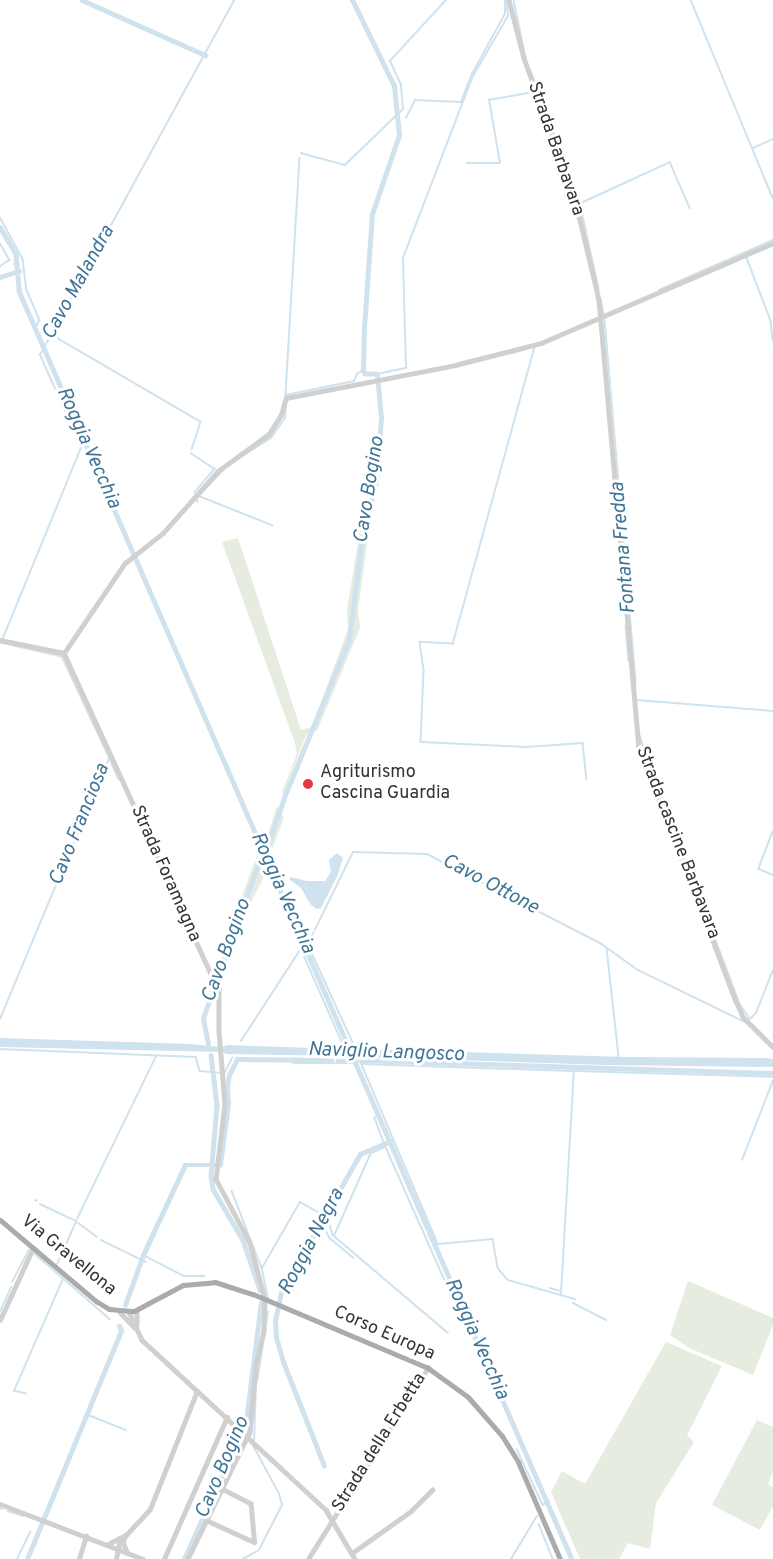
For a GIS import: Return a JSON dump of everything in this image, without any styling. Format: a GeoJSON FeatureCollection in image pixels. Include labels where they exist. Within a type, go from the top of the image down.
{"type":"FeatureCollection","features":[{"type":"Feature","properties":{"kind":"main road","name":"Via Gravellona"},"geometry":{"type":"LineString","coordinates":[[0,1220],[96,1301],[120,1312],[140,1308]]}},
{"type":"Feature","properties":{"kind":"main road","name":"Corso Europa"},"geometry":{"type":"LineString","coordinates":[[140,1308],[170,1290],[196,1282],[215,1282],[265,1299],[428,1368],[468,1397],[502,1436],[518,1462],[560,1559]]}},
{"type":"Feature","properties":{"kind":"street","name":"Strada Barbavara"},"geometry":{"type":"LineString","coordinates":[[509,0],[524,58],[574,199],[599,300]]}},
{"type":"Feature","properties":{"kind":"street"},"geometry":{"type":"LineString","coordinates":[[1,640],[64,653],[125,563],[163,533],[218,471],[269,434],[281,415],[284,399],[454,365],[541,343],[773,243]]}},
{"type":"Feature","properties":{"kind":"street","name":"Strada cascine Barbavara"},"geometry":{"type":"LineString","coordinates":[[599,300],[635,723],[639,746],[743,1017],[773,1047]]}},
{"type":"Feature","properties":{"kind":"street","name":"Strada Foramagna"},"geometry":{"type":"LineString","coordinates":[[64,653],[218,986],[225,1104],[217,1165],[218,1187],[250,1243],[265,1299]]}},
{"type":"Feature","properties":{"kind":"street"},"geometry":{"type":"LineString","coordinates":[[0,1320],[33,1248]]}},
{"type":"Feature","properties":{"kind":"street"},"geometry":{"type":"LineString","coordinates":[[188,1559],[245,1433],[264,1331],[265,1299]]}},
{"type":"Feature","properties":{"kind":"street"},"geometry":{"type":"LineString","coordinates":[[138,1334],[140,1308]]}},
{"type":"Feature","properties":{"kind":"street","name":"Via Gravellona"},"geometry":{"type":"LineString","coordinates":[[120,1312],[135,1328]]}},
{"type":"Feature","properties":{"kind":"street","name":"Via Gravellona"},"geometry":{"type":"LineString","coordinates":[[129,1312],[138,1334],[314,1497],[333,1519],[353,1556]]}},
{"type":"Feature","properties":{"kind":"street","name":"Strada della Erbetta"},"geometry":{"type":"LineString","coordinates":[[308,1559],[428,1368]]}},
{"type":"Feature","properties":{"kind":"street"},"geometry":{"type":"LineString","coordinates":[[108,1544],[123,1537],[150,1509],[197,1391]]}},
{"type":"Feature","properties":{"kind":"street"},"geometry":{"type":"LineString","coordinates":[[164,1559],[227,1417]]}},
{"type":"Feature","properties":{"kind":"street"},"geometry":{"type":"LineString","coordinates":[[206,1520],[254,1542],[251,1504],[221,1489]]}},
{"type":"Feature","properties":{"kind":"street"},"geometry":{"type":"LineString","coordinates":[[353,1556],[411,1511],[432,1490]]}},
{"type":"Feature","properties":{"kind":"street"},"geometry":{"type":"LineString","coordinates":[[0,1504],[143,1559]]}},
{"type":"Feature","properties":{"kind":"street"},"geometry":{"type":"LineString","coordinates":[[79,1559],[86,1536]]}},
{"type":"Feature","properties":{"kind":"street"},"geometry":{"type":"LineString","coordinates":[[116,1559],[123,1537]]}},
{"type":"Feature","properties":{"kind":"street"},"geometry":{"type":"LineString","coordinates":[[123,1537],[127,1552]]}},
{"type":"Feature","properties":{"kind":"shaded area"},"geometry":{"type":"Polygon","coordinates":[[[360,531],[368,536],[358,610],[360,628],[317,731],[311,728],[305,738],[284,792],[281,794],[297,754],[295,743],[222,542],[238,538],[301,730],[312,727],[348,629],[347,609],[360,531]]]}},
{"type":"Feature","properties":{"kind":"shaded area"},"geometry":{"type":"Polygon","coordinates":[[[277,806],[284,818],[270,854],[265,843],[277,806]]]}},
{"type":"Feature","properties":{"kind":"shaded area"},"geometry":{"type":"Polygon","coordinates":[[[259,850],[265,867],[263,879],[249,906],[242,896],[259,850]]]}},
{"type":"Feature","properties":{"kind":"shaded area"},"geometry":{"type":"Polygon","coordinates":[[[688,1281],[773,1318],[773,1325],[753,1375],[689,1348],[670,1335],[688,1281]]]}},
{"type":"Feature","properties":{"kind":"shaded area"},"geometry":{"type":"Polygon","coordinates":[[[666,1342],[722,1366],[687,1435],[694,1442],[656,1503],[650,1549],[628,1543],[619,1559],[580,1559],[551,1492],[562,1471],[585,1484],[666,1342]]]}},
{"type":"Feature","properties":{"kind":"shaded area"},"geometry":{"type":"Polygon","coordinates":[[[757,1420],[773,1427],[773,1472],[768,1484],[773,1487],[773,1506],[760,1530],[712,1505],[757,1420]]]}},
{"type":"Feature","properties":{"kind":"water"},"geometry":{"type":"Polygon","coordinates":[[[337,853],[343,858],[337,877],[321,908],[317,909],[310,904],[301,888],[290,880],[290,877],[307,881],[325,881],[331,872],[329,860],[337,853]]]}},
{"type":"Feature","properties":{"kind":"water"},"geometry":{"type":"Polygon","coordinates":[[[0,1038],[190,1044],[221,1047],[221,1052],[0,1047],[0,1038]]]}},
{"type":"Feature","properties":{"kind":"water"},"geometry":{"type":"Polygon","coordinates":[[[227,1045],[342,1049],[346,1050],[348,1056],[226,1054],[222,1047],[227,1045]]]}},
{"type":"Feature","properties":{"kind":"water","name":"Naviglio Langosco"},"geometry":{"type":"Polygon","coordinates":[[[354,1050],[628,1057],[765,1058],[773,1059],[773,1067],[606,1065],[362,1057],[356,1055],[354,1050]]]}},
{"type":"Feature","properties":{"kind":"waterway","name":"Cavo Malandra"},"geometry":{"type":"LineString","coordinates":[[82,0],[205,55]]}},
{"type":"Feature","properties":{"kind":"waterway","name":"Cavo Malandra"},"geometry":{"type":"LineString","coordinates":[[3,638],[81,448],[40,355],[234,0]]}},
{"type":"Feature","properties":{"kind":"waterway","name":"Cavo Bogino"},"geometry":{"type":"LineString","coordinates":[[267,847],[285,795],[349,640],[361,545],[376,481],[381,418],[377,374],[365,374],[363,371],[364,328],[372,214],[399,135],[394,86],[352,0]]}},
{"type":"Feature","properties":{"kind":"waterway"},"geometry":{"type":"LineString","coordinates":[[301,153],[345,165],[403,109],[401,85],[390,61],[446,0]]}},
{"type":"Feature","properties":{"kind":"waterway"},"geometry":{"type":"LineString","coordinates":[[406,118],[415,100],[461,102],[472,74],[505,14],[505,0]]}},
{"type":"Feature","properties":{"kind":"waterway"},"geometry":{"type":"LineString","coordinates":[[377,374],[406,368],[403,258],[473,76],[508,16],[506,0]]}},
{"type":"Feature","properties":{"kind":"waterway","name":"Fontana Fredda"},"geometry":{"type":"LineString","coordinates":[[514,0],[526,58]]}},
{"type":"Feature","properties":{"kind":"waterway"},"geometry":{"type":"LineString","coordinates":[[691,0],[773,198]]}},
{"type":"Feature","properties":{"kind":"waterway","name":"Fontana Fredda"},"geometry":{"type":"LineString","coordinates":[[531,71],[580,203],[599,289]]}},
{"type":"Feature","properties":{"kind":"waterway"},"geometry":{"type":"LineString","coordinates":[[467,163],[500,163],[489,100],[534,92]]}},
{"type":"Feature","properties":{"kind":"waterway"},"geometry":{"type":"LineString","coordinates":[[753,148],[773,139]]}},
{"type":"Feature","properties":{"kind":"waterway"},"geometry":{"type":"LineString","coordinates":[[300,158],[286,395],[354,381],[357,374],[363,371]]}},
{"type":"Feature","properties":{"kind":"waterway"},"geometry":{"type":"LineString","coordinates":[[581,203],[670,162],[690,208]]}},
{"type":"Feature","properties":{"kind":"waterway"},"geometry":{"type":"LineString","coordinates":[[0,217],[23,259],[27,290],[40,320],[37,326]]}},
{"type":"Feature","properties":{"kind":"waterway","name":"Roggia Vecchia"},"geometry":{"type":"LineString","coordinates":[[0,227],[16,254],[19,291],[572,1559]]}},
{"type":"Feature","properties":{"kind":"waterway"},"geometry":{"type":"LineString","coordinates":[[659,290],[773,240]]}},
{"type":"Feature","properties":{"kind":"waterway"},"geometry":{"type":"LineString","coordinates":[[0,243],[10,260],[0,267]]}},
{"type":"Feature","properties":{"kind":"waterway"},"geometry":{"type":"LineString","coordinates":[[747,258],[771,321],[773,340]]}},
{"type":"Feature","properties":{"kind":"waterway","name":"Roggia Vecchia"},"geometry":{"type":"LineString","coordinates":[[14,264],[19,264]]}},
{"type":"Feature","properties":{"kind":"waterway"},"geometry":{"type":"LineString","coordinates":[[0,277],[19,271]]}},
{"type":"Feature","properties":{"kind":"waterway","name":"Fontana Fredda"},"geometry":{"type":"LineString","coordinates":[[601,299],[604,315]]}},
{"type":"Feature","properties":{"kind":"waterway","name":"Fontana Fredda"},"geometry":{"type":"LineString","coordinates":[[605,320],[636,684]]}},
{"type":"Feature","properties":{"kind":"waterway"},"geometry":{"type":"LineString","coordinates":[[53,330],[59,339],[201,422],[192,450]]}},
{"type":"Feature","properties":{"kind":"waterway"},"geometry":{"type":"LineString","coordinates":[[512,353],[535,347],[453,644],[420,642],[424,672],[421,742],[526,747],[583,743],[587,779]]}},
{"type":"Feature","properties":{"kind":"waterway"},"geometry":{"type":"LineString","coordinates":[[233,462],[271,438],[285,418],[286,405]]}},
{"type":"Feature","properties":{"kind":"waterway"},"geometry":{"type":"LineString","coordinates":[[191,453],[215,469],[195,493]]}},
{"type":"Feature","properties":{"kind":"waterway"},"geometry":{"type":"LineString","coordinates":[[227,467],[199,496],[272,525]]}},
{"type":"Feature","properties":{"kind":"waterway"},"geometry":{"type":"LineString","coordinates":[[626,626],[629,661]]}},
{"type":"Feature","properties":{"kind":"waterway","name":"Cavo Franciosa"},"geometry":{"type":"LineString","coordinates":[[0,1019],[109,758],[62,657],[1,643]]}},
{"type":"Feature","properties":{"kind":"waterway"},"geometry":{"type":"LineString","coordinates":[[637,700],[773,711]]}},
{"type":"Feature","properties":{"kind":"waterway","name":"Fontana Fredda"},"geometry":{"type":"LineString","coordinates":[[640,736],[654,774]]}},
{"type":"Feature","properties":{"kind":"waterway"},"geometry":{"type":"LineString","coordinates":[[110,759],[119,779]]}},
{"type":"Feature","properties":{"kind":"waterway","name":"Fontana Fredda"},"geometry":{"type":"LineString","coordinates":[[655,778],[740,1004],[750,1019]]}},
{"type":"Feature","properties":{"kind":"waterway"},"geometry":{"type":"LineString","coordinates":[[773,832],[759,869],[773,875]]}},
{"type":"Feature","properties":{"kind":"waterway","name":"Cavo Ottone"},"geometry":{"type":"LineString","coordinates":[[308,944],[353,852],[427,854],[602,944],[638,970],[745,1022]]}},
{"type":"Feature","properties":{"kind":"waterway","name":"Cavo Bogino"},"geometry":{"type":"LineString","coordinates":[[208,1044],[203,1018],[260,859]]}},
{"type":"Feature","properties":{"kind":"waterway","name":"Naviglio Langosco"},"geometry":{"type":"LineString","coordinates":[[305,948],[302,950],[303,953],[350,1060]]}},
{"type":"Feature","properties":{"kind":"waterway","name":"Cavo Ottone"},"geometry":{"type":"LineString","coordinates":[[607,948],[619,1056]]}},
{"type":"Feature","properties":{"kind":"waterway","name":"Cavo Ottone"},"geometry":{"type":"LineString","coordinates":[[241,1041],[300,950]]}},
{"type":"Feature","properties":{"kind":"waterway","name":"Naviglio Langosco"},"geometry":{"type":"LineString","coordinates":[[312,953],[356,1049]]}},
{"type":"Feature","properties":{"kind":"waterway"},"geometry":{"type":"LineString","coordinates":[[751,1018],[756,1013],[773,970]]}},
{"type":"Feature","properties":{"kind":"waterway","name":"Cavo Ottone"},"geometry":{"type":"LineString","coordinates":[[0,1049],[196,1057],[200,1071],[221,1073],[225,1072],[232,1058]]}},
{"type":"Feature","properties":{"kind":"waterway","name":"Cavo Bogino"},"geometry":{"type":"LineString","coordinates":[[211,1055],[217,1106],[211,1176],[213,1189],[243,1240],[260,1290]]}},
{"type":"Feature","properties":{"kind":"waterway"},"geometry":{"type":"LineString","coordinates":[[77,1219],[156,1056]]}},
{"type":"Feature","properties":{"kind":"waterway","name":"Naviglio Langosco"},"geometry":{"type":"LineString","coordinates":[[125,1305],[143,1255],[185,1165],[220,1165],[228,1103],[227,1087],[229,1075],[237,1059],[350,1060]]}},
{"type":"Feature","properties":{"kind":"waterway","name":"Naviglio Langosco"},"geometry":{"type":"LineString","coordinates":[[284,1059],[295,1063],[356,1063]]}},
{"type":"Feature","properties":{"kind":"waterway","name":"Naviglio Langosco"},"geometry":{"type":"LineString","coordinates":[[359,1060],[773,1073]]}},
{"type":"Feature","properties":{"kind":"waterway","name":"Roggia Vecchia"},"geometry":{"type":"LineString","coordinates":[[360,1060],[438,1244],[493,1239],[498,1268],[508,1280],[575,1299]]}},
{"type":"Feature","properties":{"kind":"waterway","name":"Naviglio Langosco"},"geometry":{"type":"LineString","coordinates":[[363,1064],[572,1071]]}},
{"type":"Feature","properties":{"kind":"waterway"},"geometry":{"type":"LineString","coordinates":[[561,1294],[574,1068]]}},
{"type":"Feature","properties":{"kind":"waterway"},"geometry":{"type":"LineString","coordinates":[[576,1071],[773,1077]]}},
{"type":"Feature","properties":{"kind":"waterway"},"geometry":{"type":"LineString","coordinates":[[742,1160],[773,1081]]}},
{"type":"Feature","properties":{"kind":"waterway"},"geometry":{"type":"LineString","coordinates":[[378,1116],[375,1118],[385,1145],[459,1312]]}},
{"type":"Feature","properties":{"kind":"waterway","name":"Roggia Negra"},"geometry":{"type":"LineString","coordinates":[[324,1466],[283,1362],[276,1338],[275,1321],[281,1292],[360,1154],[390,1141]]}},
{"type":"Feature","properties":{"kind":"waterway"},"geometry":{"type":"LineString","coordinates":[[334,1236],[371,1153],[385,1147]]}},
{"type":"Feature","properties":{"kind":"waterway"},"geometry":{"type":"LineString","coordinates":[[232,1191],[262,1268],[268,1297]]}},
{"type":"Feature","properties":{"kind":"waterway"},"geometry":{"type":"LineString","coordinates":[[262,1268],[300,1202],[322,1214],[319,1219],[330,1238],[354,1258]]}},
{"type":"Feature","properties":{"kind":"waterway"},"geometry":{"type":"LineString","coordinates":[[40,1204],[76,1221],[97,1237]]}},
{"type":"Feature","properties":{"kind":"waterway"},"geometry":{"type":"LineString","coordinates":[[326,1212],[333,1235],[448,1333]]}},
{"type":"Feature","properties":{"kind":"waterway"},"geometry":{"type":"LineString","coordinates":[[57,1264],[76,1222]]}},
{"type":"Feature","properties":{"kind":"waterway"},"geometry":{"type":"LineString","coordinates":[[101,1240],[146,1262]]}},
{"type":"Feature","properties":{"kind":"waterway"},"geometry":{"type":"LineString","coordinates":[[12,1282],[29,1250]]}},
{"type":"Feature","properties":{"kind":"waterway"},"geometry":{"type":"LineString","coordinates":[[34,1253],[110,1319]]}},
{"type":"Feature","properties":{"kind":"waterway"},"geometry":{"type":"LineString","coordinates":[[143,1255],[184,1276],[204,1276]]}},
{"type":"Feature","properties":{"kind":"waterway"},"geometry":{"type":"LineString","coordinates":[[26,1394],[14,1391],[63,1279]]}},
{"type":"Feature","properties":{"kind":"waterway"},"geometry":{"type":"LineString","coordinates":[[0,1312],[11,1287]]}},
{"type":"Feature","properties":{"kind":"waterway"},"geometry":{"type":"LineString","coordinates":[[550,1288],[561,1291]]}},
{"type":"Feature","properties":{"kind":"waterway","name":"Cavo Bogino"},"geometry":{"type":"LineString","coordinates":[[184,1559],[246,1421],[261,1303]]}},
{"type":"Feature","properties":{"kind":"waterway"},"geometry":{"type":"LineString","coordinates":[[573,1303],[606,1320]]}},
{"type":"Feature","properties":{"kind":"waterway"},"geometry":{"type":"LineString","coordinates":[[257,1382],[268,1312]]}},
{"type":"Feature","properties":{"kind":"waterway"},"geometry":{"type":"LineString","coordinates":[[27,1559],[121,1331],[119,1326]]}},
{"type":"Feature","properties":{"kind":"waterway"},"geometry":{"type":"LineString","coordinates":[[254,1442],[256,1386]]}},
{"type":"Feature","properties":{"kind":"waterway"},"geometry":{"type":"LineString","coordinates":[[86,1414],[126,1430]]}},
{"type":"Feature","properties":{"kind":"waterway"},"geometry":{"type":"LineString","coordinates":[[243,1559],[259,1550],[282,1505],[279,1494],[253,1446]]}},
{"type":"Feature","properties":{"kind":"waterway"},"geometry":{"type":"LineString","coordinates":[[517,1449],[543,1505],[548,1500]]}},
{"type":"Feature","properties":{"kind":"waterway"},"geometry":{"type":"LineString","coordinates":[[8,1511],[23,1516]]}},
{"type":"Feature","properties":{"kind":"waterway"},"geometry":{"type":"LineString","coordinates":[[511,1559],[537,1516]]}},
{"type":"Feature","properties":{"kind":"waterway"},"geometry":{"type":"LineString","coordinates":[[539,1524],[553,1559]]}},
{"type":"Feature","properties":{"kind":"waterway"},"geometry":{"type":"LineString","coordinates":[[17,1559],[30,1532]]}},
{"type":"Feature","properties":{"kind":"place","name":"Agriturismo Cascina Guardia"},"geometry":{"type":"Point","coordinates":[308,784]}}]}
